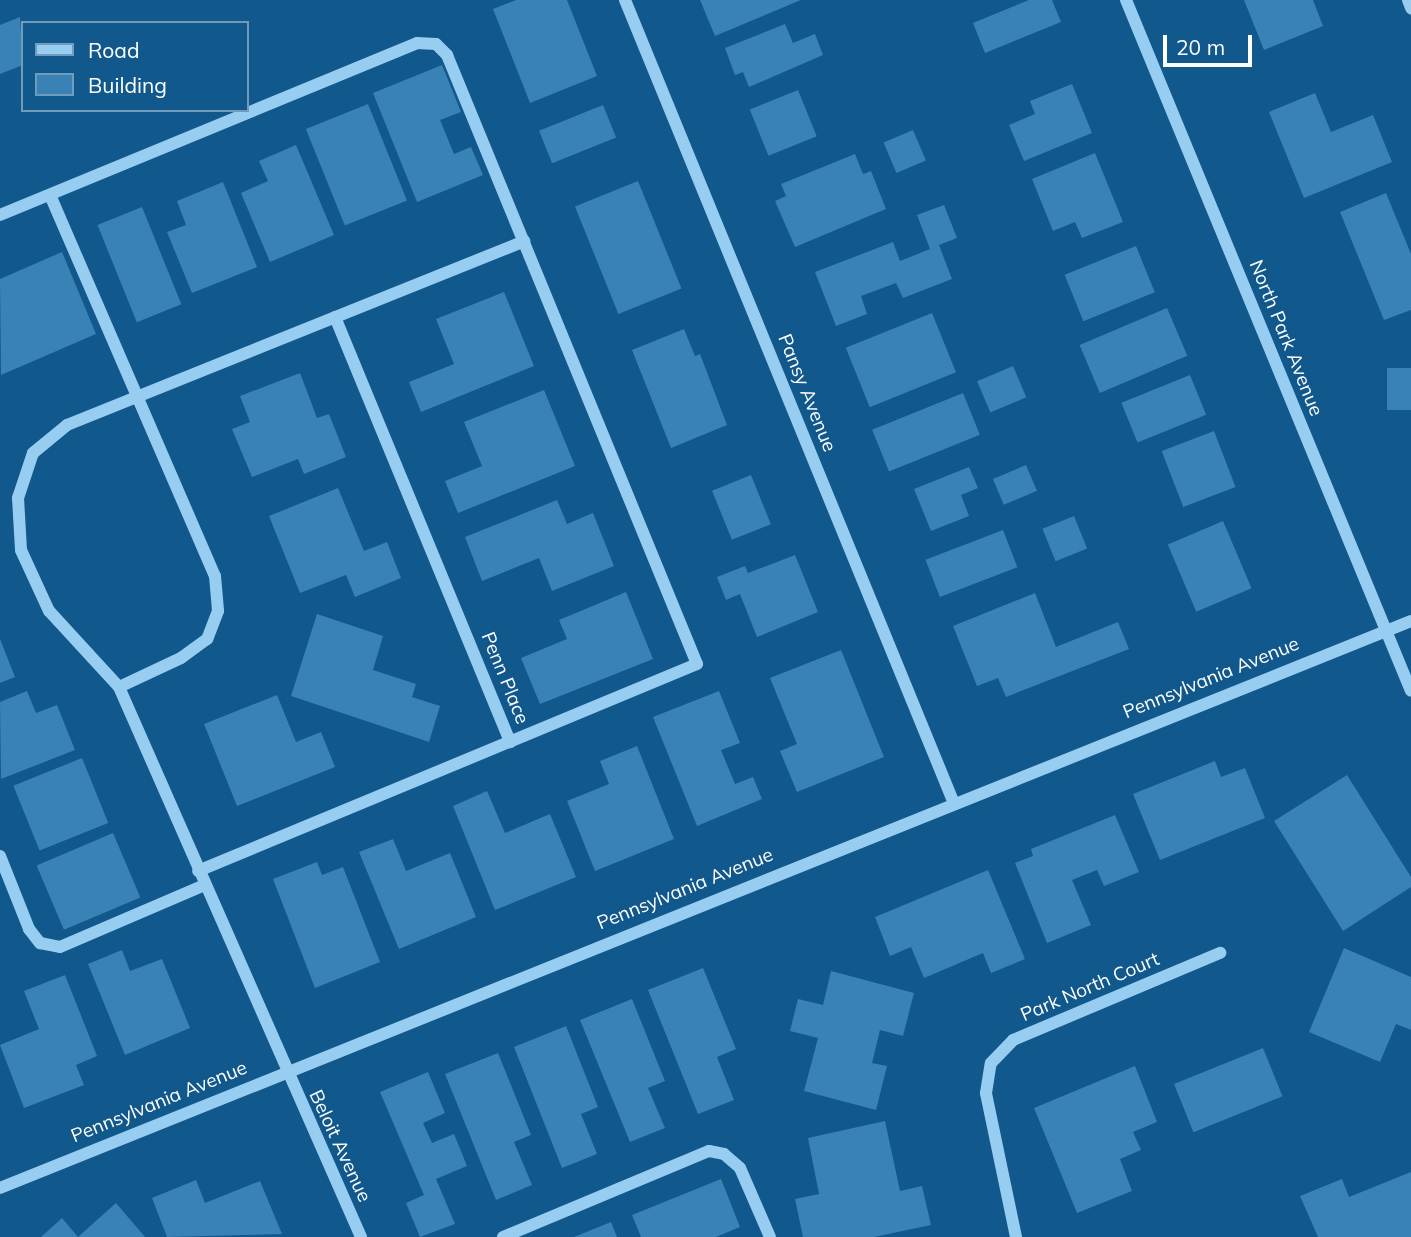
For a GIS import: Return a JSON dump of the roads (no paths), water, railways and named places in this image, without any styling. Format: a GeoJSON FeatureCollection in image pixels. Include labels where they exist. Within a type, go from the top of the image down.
{"type":"FeatureCollection","features":[{"type":"Feature","properties":{"kind":"street","name":"Pansy Avenue"},"geometry":{"type":"LineString","coordinates":[[625,0],[953,801]]}},
{"type":"Feature","properties":{"kind":"street","name":"North Park Avenue"},"geometry":{"type":"LineString","coordinates":[[1126,0],[1411,691]]}},
{"type":"Feature","properties":{"kind":"street"},"geometry":{"type":"LineString","coordinates":[[1408,0],[1411,8]]}},
{"type":"Feature","properties":{"kind":"street"},"geometry":{"type":"LineString","coordinates":[[0,215],[417,43],[436,44],[447,55],[698,664],[510,742]]}},
{"type":"Feature","properties":{"kind":"street"},"geometry":{"type":"LineString","coordinates":[[50,195],[215,576],[218,611],[207,639],[181,658],[119,687]]}},
{"type":"Feature","properties":{"kind":"street"},"geometry":{"type":"LineString","coordinates":[[285,1071],[119,687],[50,611],[21,550],[18,498],[33,453],[67,425],[523,241]]}},
{"type":"Feature","properties":{"kind":"street","name":"Penn Place"},"geometry":{"type":"LineString","coordinates":[[198,870],[510,742],[335,317]]}},
{"type":"Feature","properties":{"kind":"street","name":"Pennsylvania Avenue"},"geometry":{"type":"LineString","coordinates":[[0,1188],[953,801],[1411,621]]}},
{"type":"Feature","properties":{"kind":"street"},"geometry":{"type":"LineString","coordinates":[[0,856],[29,929],[40,943],[60,947],[205,885]]}},
{"type":"Feature","properties":{"kind":"street","name":"Park North Court"},"geometry":{"type":"LineString","coordinates":[[1016,1237],[986,1093],[990,1063],[1013,1040],[1220,953]]}},
{"type":"Feature","properties":{"kind":"street","name":"Beloit Avenue"},"geometry":{"type":"LineString","coordinates":[[285,1071],[361,1237]]}},
{"type":"Feature","properties":{"kind":"street"},"geometry":{"type":"LineString","coordinates":[[503,1237],[709,1151],[724,1154],[740,1168],[771,1237]]}}]}
